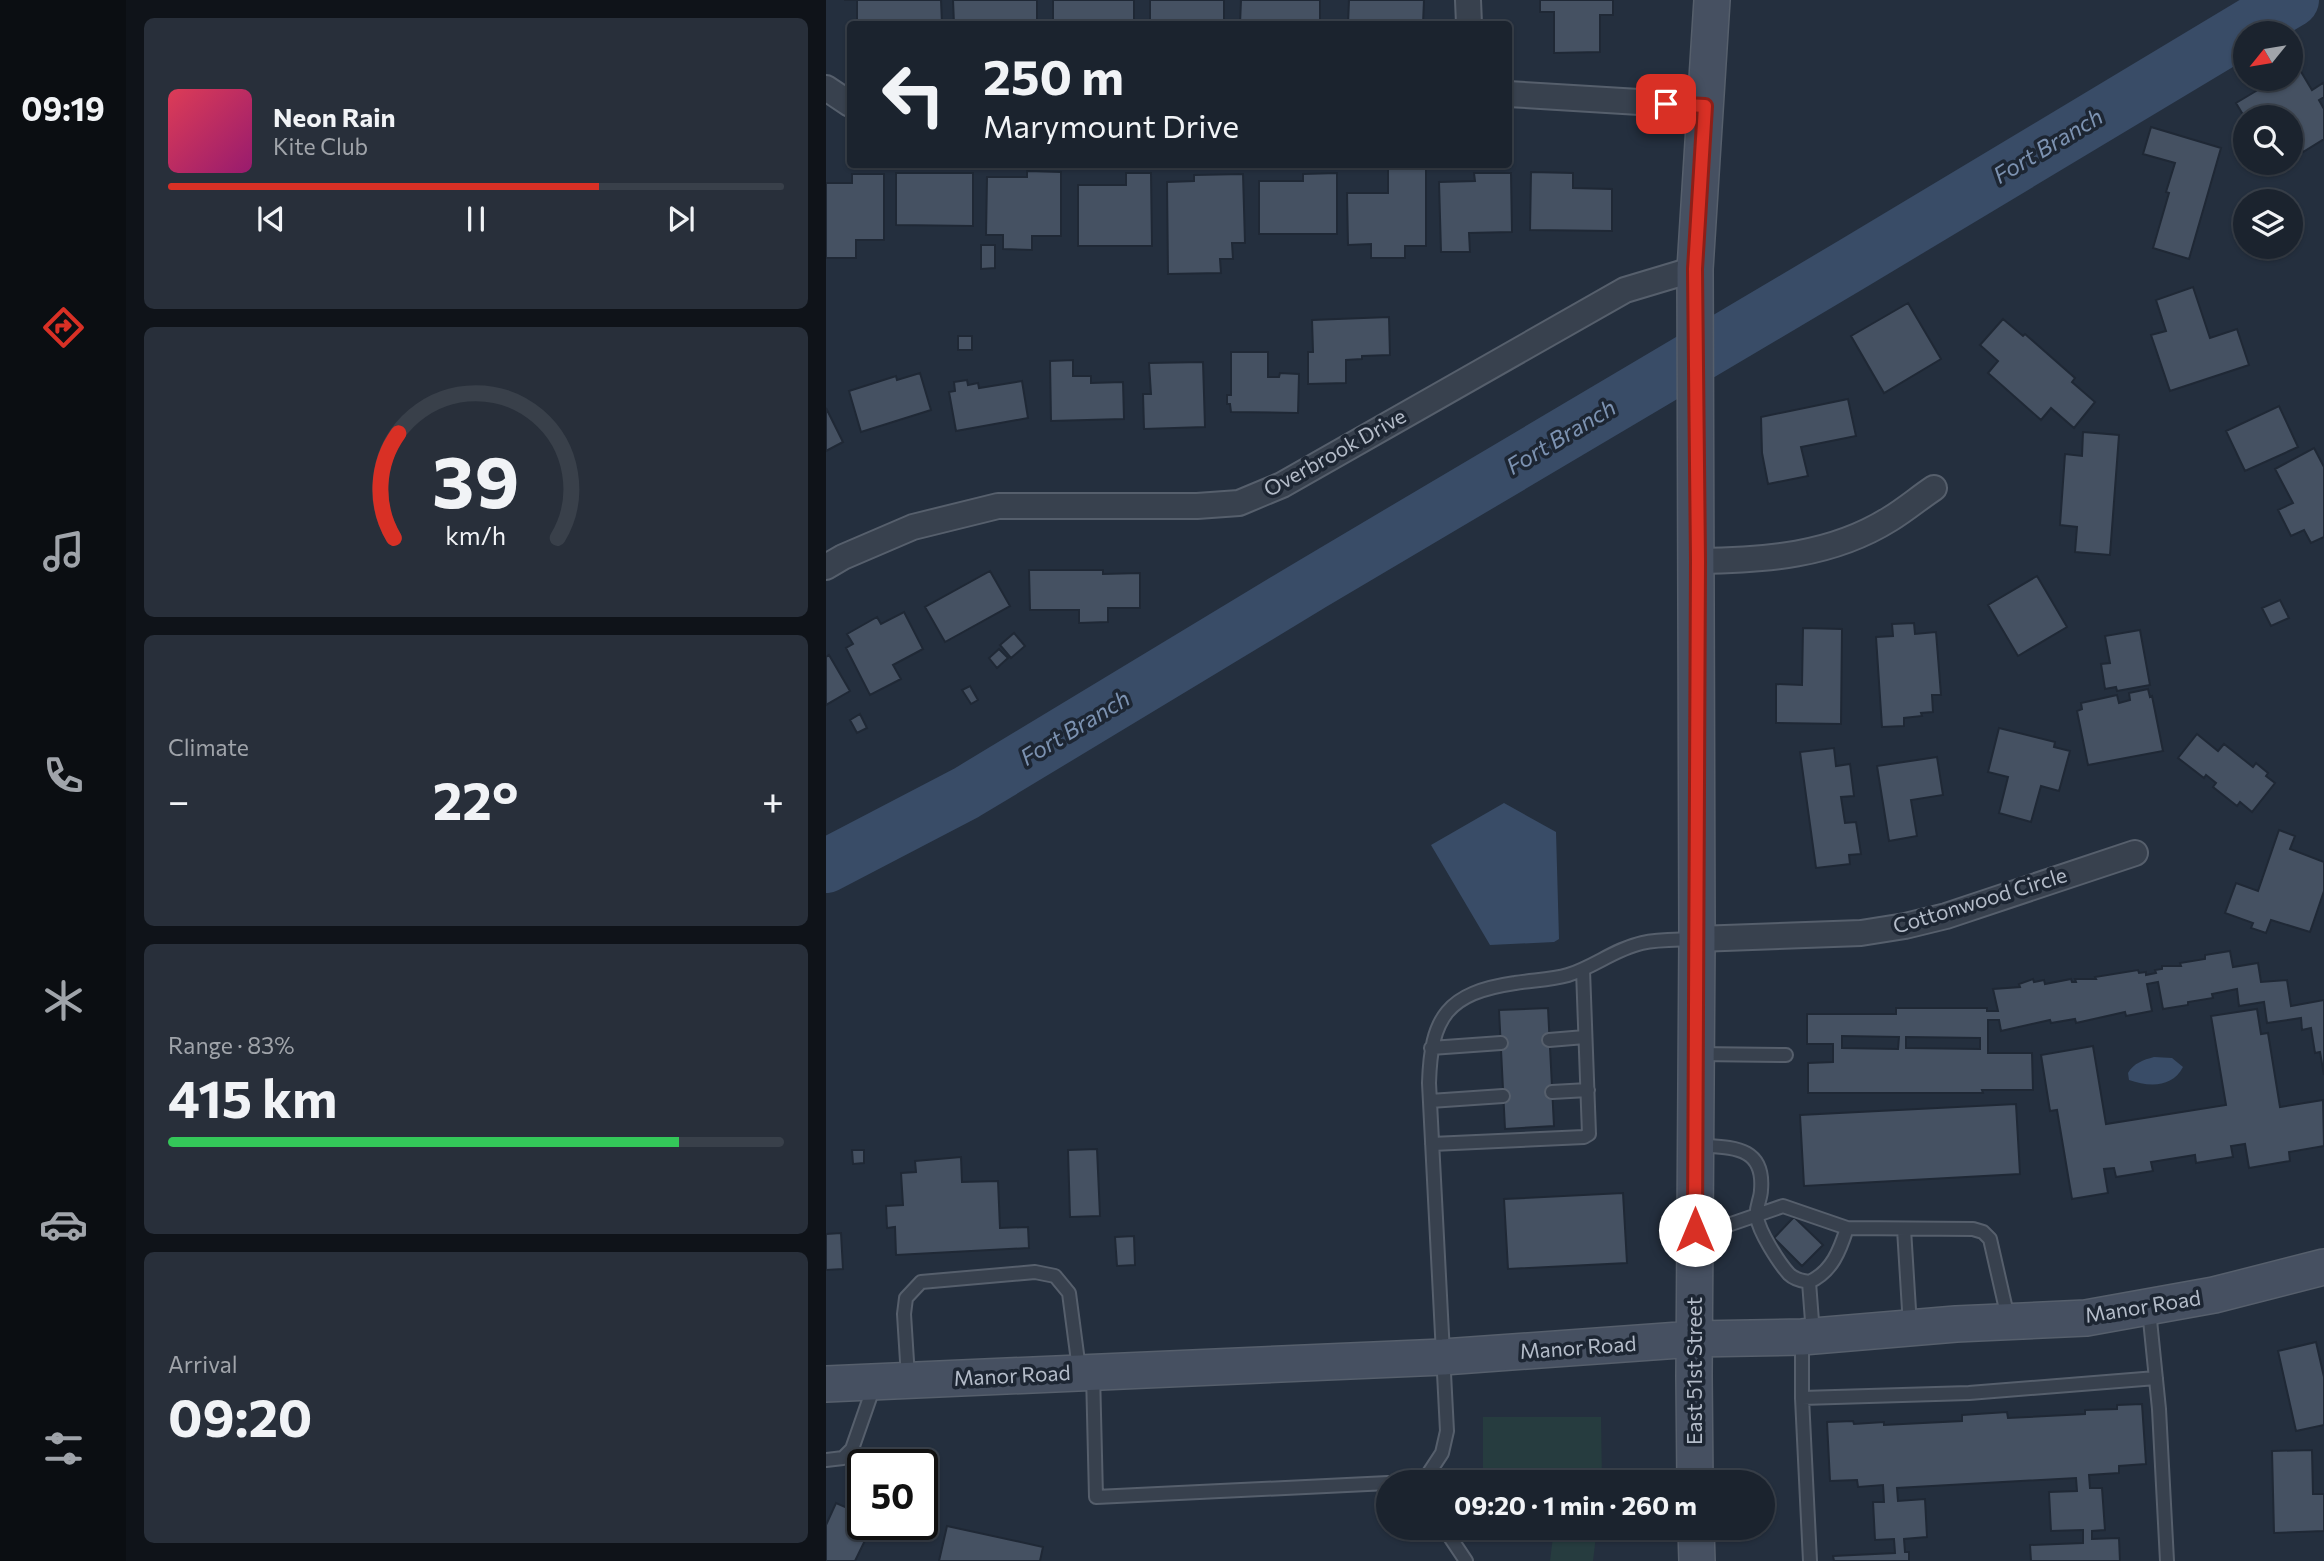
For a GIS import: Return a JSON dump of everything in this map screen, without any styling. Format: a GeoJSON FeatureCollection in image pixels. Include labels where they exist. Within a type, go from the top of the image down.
{"type":"FeatureCollection","features":[{"type":"Feature","properties":{"kind":"main road","name":"East 51st Street"},"geometry":{"type":"LineString","coordinates":[[1695,1470],[1698,561],[1695,269],[1712,0]]}},
{"type":"Feature","properties":{"kind":"main road","name":"Manor Road"},"geometry":{"type":"LineString","coordinates":[[826,1384],[1443,1357],[1695,1339],[1808,1336],[2086,1318],[2214,1295],[2324,1267]]}},
{"type":"Feature","properties":{"kind":"main road"},"geometry":{"type":"LineString","coordinates":[[1696,1540],[1697,1561]]}},
{"type":"Feature","properties":{"kind":"street"},"geometry":{"type":"LineString","coordinates":[[1468,0],[1469,21]]}},
{"type":"Feature","properties":{"kind":"street"},"geometry":{"type":"LineString","coordinates":[[826,88],[847,102]]}},
{"type":"Feature","properties":{"kind":"street"},"geometry":{"type":"LineString","coordinates":[[1512,94],[1705,106]]}},
{"type":"Feature","properties":{"kind":"street","name":"Overbrook Drive"},"geometry":{"type":"LineString","coordinates":[[826,567],[914,527],[998,506],[1197,506],[1239,503],[1282,485],[1625,290],[1695,269]]}},
{"type":"Feature","properties":{"kind":"street"},"geometry":{"type":"LineString","coordinates":[[1698,561],[1760,560],[1806,553],[1832,545],[1889,520],[1934,488]]}},
{"type":"Feature","properties":{"kind":"street","name":"Cottonwood Circle"},"geometry":{"type":"LineString","coordinates":[[1698,939],[1861,933],[1905,926],[1946,916],[2135,853]]}},
{"type":"Feature","properties":{"kind":"lane"},"geometry":{"type":"LineString","coordinates":[[1430,1470],[1441,1453],[1447,1431],[1430,1101],[1431,1048],[1437,1027],[1447,1010],[1466,996],[1488,988],[1564,976],[1643,942],[1698,939]]}},
{"type":"Feature","properties":{"kind":"lane"},"geometry":{"type":"LineString","coordinates":[[1432,1144],[1584,1137],[1589,1134],[1591,1130],[1583,970]]}},
{"type":"Feature","properties":{"kind":"lane"},"geometry":{"type":"LineString","coordinates":[[1549,1040],[1585,1037]]}},
{"type":"Feature","properties":{"kind":"lane"},"geometry":{"type":"LineString","coordinates":[[1431,1048],[1501,1043]]}},
{"type":"Feature","properties":{"kind":"lane"},"geometry":{"type":"LineString","coordinates":[[1696,1054],[1786,1055]]}},
{"type":"Feature","properties":{"kind":"lane"},"geometry":{"type":"LineString","coordinates":[[1552,1092],[1588,1090]]}},
{"type":"Feature","properties":{"kind":"lane"},"geometry":{"type":"LineString","coordinates":[[1430,1101],[1503,1096]]}},
{"type":"Feature","properties":{"kind":"lane"},"geometry":{"type":"LineString","coordinates":[[1696,1145],[1741,1149],[1753,1158],[1761,1176],[1762,1191],[1756,1216],[1763,1235],[1791,1276],[1809,1282]]}},
{"type":"Feature","properties":{"kind":"lane"},"geometry":{"type":"LineString","coordinates":[[1695,1230],[1731,1224],[1783,1206],[1847,1228],[1973,1229],[1983,1232],[1990,1240],[2009,1322]]}},
{"type":"Feature","properties":{"kind":"lane"},"geometry":{"type":"LineString","coordinates":[[1809,1282],[1828,1268],[1839,1253],[1847,1228]]}},
{"type":"Feature","properties":{"kind":"lane"},"geometry":{"type":"LineString","coordinates":[[1904,1229],[1910,1328]]}},
{"type":"Feature","properties":{"kind":"lane"},"geometry":{"type":"LineString","coordinates":[[826,1460],[843,1458],[852,1449],[892,1381],[906,1298],[921,1282],[1035,1272],[1055,1276],[1069,1293],[1086,1373],[1096,1497],[1376,1484]]}},
{"type":"Feature","properties":{"kind":"lane"},"geometry":{"type":"LineString","coordinates":[[1809,1282],[1808,1336],[1802,1398],[1810,1561]]}},
{"type":"Feature","properties":{"kind":"lane"},"geometry":{"type":"LineString","coordinates":[[2148,1308],[2156,1378],[2167,1561]]}},
{"type":"Feature","properties":{"kind":"lane"},"geometry":{"type":"LineString","coordinates":[[1802,1398],[1969,1393],[2156,1378]]}},
{"type":"Feature","properties":{"kind":"lane"},"geometry":{"type":"LineString","coordinates":[[1452,1540],[1466,1561]]}},
{"type":"Feature","properties":{"kind":"green space"},"geometry":{"type":"Polygon","coordinates":[[[1483,1417],[1601,1417],[1602,1470],[1483,1470],[1483,1417]]]}},
{"type":"Feature","properties":{"kind":"green space"},"geometry":{"type":"Polygon","coordinates":[[[1553,1540],[1596,1540],[1593,1561],[1550,1561],[1553,1540]]]}},
{"type":"Feature","properties":{"kind":"water"},"geometry":{"type":"Polygon","coordinates":[[[1504,803],[1556,832],[1559,939],[1554,942],[1490,945],[1431,845],[1504,803]]]}},
{"type":"Feature","properties":{"kind":"water"},"geometry":{"type":"Polygon","coordinates":[[[2154,1057],[2172,1058],[2183,1067],[2173,1079],[2159,1084],[2129,1080],[2128,1073],[2133,1067],[2154,1057]]]}},
{"type":"Feature","properties":{"kind":"building"},"geometry":{"type":"Polygon","coordinates":[[[857,0],[941,0],[942,21],[857,21],[857,0]]]}},
{"type":"Feature","properties":{"kind":"building"},"geometry":{"type":"Polygon","coordinates":[[[953,0],[1037,0],[1037,21],[954,21],[953,0]]]}},
{"type":"Feature","properties":{"kind":"building"},"geometry":{"type":"Polygon","coordinates":[[[1053,0],[1134,0],[1134,21],[1053,21],[1053,0]]]}},
{"type":"Feature","properties":{"kind":"building"},"geometry":{"type":"Polygon","coordinates":[[[1150,0],[1224,0],[1224,21],[1150,21],[1150,0]]]}},
{"type":"Feature","properties":{"kind":"building"},"geometry":{"type":"Polygon","coordinates":[[[1241,0],[1320,0],[1320,21],[1240,21],[1241,0]]]}},
{"type":"Feature","properties":{"kind":"building"},"geometry":{"type":"Polygon","coordinates":[[[1349,0],[1424,0],[1423,21],[1348,21],[1349,0]]]}},
{"type":"Feature","properties":{"kind":"building"},"geometry":{"type":"Polygon","coordinates":[[[1540,0],[1613,0],[1613,15],[1600,15],[1600,52],[1554,53],[1554,12],[1540,12],[1540,0]]]}},
{"type":"Feature","properties":{"kind":"building"},"geometry":{"type":"Polygon","coordinates":[[[2303,75],[2312,90],[2323,83],[2324,97],[2319,100],[2324,109],[2324,139],[2303,152],[2303,105],[2236,103],[2256,91],[2303,91],[2303,75]]]}},
{"type":"Feature","properties":{"kind":"building"},"geometry":{"type":"Polygon","coordinates":[[[2151,127],[2221,148],[2189,259],[2153,248],[2175,163],[2143,154],[2151,127]]]}},
{"type":"Feature","properties":{"kind":"building"},"geometry":{"type":"Polygon","coordinates":[[[1388,168],[1426,168],[1426,246],[1405,246],[1405,258],[1371,258],[1371,244],[1348,245],[1347,193],[1388,193],[1388,168]]]}},
{"type":"Feature","properties":{"kind":"building"},"geometry":{"type":"Polygon","coordinates":[[[1027,171],[1061,172],[1061,236],[1032,236],[1032,250],[1003,249],[1003,235],[986,235],[987,177],[1027,177],[1027,171]]]}},
{"type":"Feature","properties":{"kind":"building"},"geometry":{"type":"Polygon","coordinates":[[[1531,172],[1573,173],[1573,188],[1612,189],[1612,231],[1530,230],[1531,172]]]}},
{"type":"Feature","properties":{"kind":"building"},"geometry":{"type":"Polygon","coordinates":[[[896,173],[973,173],[973,226],[896,225],[896,173]]]}},
{"type":"Feature","properties":{"kind":"building"},"geometry":{"type":"Polygon","coordinates":[[[1126,173],[1151,173],[1152,246],[1078,246],[1078,185],[1126,185],[1126,173]]]}},
{"type":"Feature","properties":{"kind":"building"},"geometry":{"type":"Polygon","coordinates":[[[1337,173],[1337,234],[1259,234],[1259,181],[1303,181],[1303,174],[1337,173]]]}},
{"type":"Feature","properties":{"kind":"building"},"geometry":{"type":"Polygon","coordinates":[[[1474,173],[1511,173],[1512,232],[1469,233],[1470,252],[1441,252],[1439,182],[1475,181],[1474,173]]]}},
{"type":"Feature","properties":{"kind":"building"},"geometry":{"type":"Polygon","coordinates":[[[852,174],[884,174],[884,240],[856,240],[856,258],[826,258],[826,183],[852,183],[852,174]]]}},
{"type":"Feature","properties":{"kind":"building"},"geometry":{"type":"Polygon","coordinates":[[[1243,174],[1245,243],[1232,243],[1233,259],[1220,259],[1221,273],[1168,274],[1167,182],[1194,181],[1194,175],[1243,174]]]}},
{"type":"Feature","properties":{"kind":"building"},"geometry":{"type":"Polygon","coordinates":[[[981,245],[995,245],[995,268],[981,269],[981,245]]]}},
{"type":"Feature","properties":{"kind":"building"},"geometry":{"type":"Polygon","coordinates":[[[2193,287],[2210,338],[2237,329],[2249,365],[2170,391],[2151,335],[2166,331],[2156,300],[2193,287]]]}},
{"type":"Feature","properties":{"kind":"building"},"geometry":{"type":"Polygon","coordinates":[[[1908,303],[1941,359],[1884,393],[1851,336],[1908,303]]]}},
{"type":"Feature","properties":{"kind":"building"},"geometry":{"type":"Polygon","coordinates":[[[1389,317],[1390,355],[1362,356],[1362,359],[1346,360],[1346,383],[1308,384],[1308,352],[1313,352],[1312,320],[1389,317]]]}},
{"type":"Feature","properties":{"kind":"building"},"geometry":{"type":"Polygon","coordinates":[[[2003,319],[2023,336],[2025,334],[2075,378],[2072,382],[2095,402],[2074,428],[2051,408],[2041,420],[1988,373],[1998,361],[1980,345],[2003,319]]]}},
{"type":"Feature","properties":{"kind":"building"},"geometry":{"type":"Polygon","coordinates":[[[958,336],[972,336],[972,350],[958,350],[958,336]]]}},
{"type":"Feature","properties":{"kind":"building"},"geometry":{"type":"Polygon","coordinates":[[[1231,352],[1268,352],[1268,377],[1279,377],[1280,373],[1299,374],[1298,413],[1231,412],[1227,395],[1231,395],[1231,352]]]}},
{"type":"Feature","properties":{"kind":"building"},"geometry":{"type":"Polygon","coordinates":[[[1073,360],[1073,376],[1091,376],[1091,383],[1123,382],[1124,419],[1051,421],[1050,361],[1073,360]]]}},
{"type":"Feature","properties":{"kind":"building"},"geometry":{"type":"Polygon","coordinates":[[[1203,362],[1205,427],[1144,429],[1143,394],[1151,394],[1149,363],[1203,362]]]}},
{"type":"Feature","properties":{"kind":"building"},"geometry":{"type":"Polygon","coordinates":[[[920,373],[931,410],[861,432],[849,391],[896,376],[897,380],[920,373]]]}},
{"type":"Feature","properties":{"kind":"building"},"geometry":{"type":"Polygon","coordinates":[[[967,380],[968,385],[978,383],[979,388],[1022,381],[1028,418],[956,431],[949,392],[955,391],[954,382],[967,380]]]}},
{"type":"Feature","properties":{"kind":"building"},"geometry":{"type":"Polygon","coordinates":[[[1848,399],[1856,436],[1801,447],[1808,476],[1768,484],[1762,453],[1761,417],[1848,399]]]}},
{"type":"Feature","properties":{"kind":"building"},"geometry":{"type":"Polygon","coordinates":[[[2279,406],[2298,447],[2245,471],[2226,431],[2279,406]]]}},
{"type":"Feature","properties":{"kind":"building"},"geometry":{"type":"Polygon","coordinates":[[[826,408],[843,442],[826,451],[826,408]]]}},
{"type":"Feature","properties":{"kind":"building"},"geometry":{"type":"Polygon","coordinates":[[[2083,432],[2119,435],[2110,555],[2075,552],[2077,527],[2060,525],[2065,454],[2082,456],[2083,432]]]}},
{"type":"Feature","properties":{"kind":"building"},"geometry":{"type":"Polygon","coordinates":[[[2314,448],[2324,467],[2324,537],[2311,543],[2304,530],[2291,536],[2278,510],[2293,503],[2275,469],[2314,448]]]}},
{"type":"Feature","properties":{"kind":"building"},"geometry":{"type":"Polygon","coordinates":[[[1029,570],[1140,573],[1140,608],[1108,608],[1108,622],[1079,623],[1079,610],[1030,610],[1029,570]]]}},
{"type":"Feature","properties":{"kind":"building"},"geometry":{"type":"Polygon","coordinates":[[[990,571],[1010,606],[945,642],[925,607],[990,571]]]}},
{"type":"Feature","properties":{"kind":"building"},"geometry":{"type":"Polygon","coordinates":[[[2037,576],[2067,627],[2018,656],[1988,605],[2037,576]]]}},
{"type":"Feature","properties":{"kind":"building"},"geometry":{"type":"Polygon","coordinates":[[[2280,600],[2289,618],[2271,626],[2262,608],[2280,600]]]}},
{"type":"Feature","properties":{"kind":"building"},"geometry":{"type":"Polygon","coordinates":[[[904,612],[923,649],[893,665],[901,679],[870,695],[846,648],[853,644],[847,634],[877,617],[881,624],[904,612]]]}},
{"type":"Feature","properties":{"kind":"building"},"geometry":{"type":"Polygon","coordinates":[[[1914,623],[1915,634],[1936,632],[1941,695],[1932,695],[1933,712],[1904,718],[1904,726],[1882,727],[1876,637],[1893,636],[1892,624],[1914,623]]]}},
{"type":"Feature","properties":{"kind":"building"},"geometry":{"type":"Polygon","coordinates":[[[1803,628],[1842,629],[1841,724],[1776,723],[1776,684],[1802,685],[1803,628]]]}},
{"type":"Feature","properties":{"kind":"building"},"geometry":{"type":"Polygon","coordinates":[[[2140,630],[2150,685],[2117,691],[2116,687],[2105,689],[2101,664],[2110,663],[2105,636],[2140,630]]]}},
{"type":"Feature","properties":{"kind":"building"},"geometry":{"type":"Polygon","coordinates":[[[1014,633],[1025,646],[1011,658],[1000,645],[1014,633]]]}},
{"type":"Feature","properties":{"kind":"building"},"geometry":{"type":"Polygon","coordinates":[[[999,649],[1008,658],[997,668],[989,658],[999,649]]]}},
{"type":"Feature","properties":{"kind":"building"},"geometry":{"type":"Polygon","coordinates":[[[829,655],[850,691],[826,705],[826,657],[829,655]]]}},
{"type":"Feature","properties":{"kind":"building"},"geometry":{"type":"Polygon","coordinates":[[[970,686],[978,700],[971,704],[962,690],[970,686]]]}},
{"type":"Feature","properties":{"kind":"building"},"geometry":{"type":"Polygon","coordinates":[[[2148,689],[2150,697],[2152,696],[2163,751],[2088,765],[2077,711],[2082,709],[2081,703],[2117,695],[2119,703],[2130,700],[2129,693],[2148,689]]]}},
{"type":"Feature","properties":{"kind":"building"},"geometry":{"type":"Polygon","coordinates":[[[860,714],[867,728],[857,733],[850,720],[860,714]]]}},
{"type":"Feature","properties":{"kind":"building"},"geometry":{"type":"Polygon","coordinates":[[[1999,728],[2055,742],[2054,747],[2070,751],[2059,791],[2041,786],[2031,822],[1999,813],[2008,777],[1988,772],[1999,728]]]}},
{"type":"Feature","properties":{"kind":"building"},"geometry":{"type":"Polygon","coordinates":[[[2197,734],[2218,751],[2224,744],[2253,767],[2256,763],[2268,773],[2266,776],[2275,783],[2252,812],[2240,802],[2237,806],[2213,787],[2216,783],[2206,775],[2204,778],[2178,758],[2197,734]]]}},
{"type":"Feature","properties":{"kind":"building"},"geometry":{"type":"Polygon","coordinates":[[[1834,748],[1836,766],[1850,764],[1854,796],[1841,797],[1845,823],[1856,822],[1861,854],[1849,855],[1850,864],[1816,868],[1800,752],[1834,748]]]}},
{"type":"Feature","properties":{"kind":"building"},"geometry":{"type":"Polygon","coordinates":[[[1937,757],[1943,795],[1911,800],[1917,836],[1889,841],[1877,766],[1937,757]]]}},
{"type":"Feature","properties":{"kind":"building"},"geometry":{"type":"Polygon","coordinates":[[[2279,830],[2295,836],[2290,849],[2324,862],[2324,891],[2310,932],[2271,920],[2266,933],[2251,928],[2253,923],[2225,913],[2236,883],[2258,891],[2279,830]]]}},
{"type":"Feature","properties":{"kind":"building"},"geometry":{"type":"Polygon","coordinates":[[[2230,951],[2233,967],[2258,963],[2261,982],[2287,980],[2291,1006],[2324,1000],[2324,1075],[2320,1052],[2315,1053],[2311,1028],[2302,1030],[2301,1018],[2267,1023],[2264,1002],[2239,1006],[2237,989],[2212,994],[2213,998],[2188,1002],[2188,1005],[2163,1009],[2158,982],[2147,984],[2152,1011],[2126,1016],[2125,1012],[2076,1023],[2075,1019],[2051,1023],[2050,1020],[2001,1031],[1999,1020],[1988,1020],[1988,1053],[2032,1053],[2033,1090],[1982,1090],[1983,1093],[1808,1093],[1808,1063],[1833,1062],[1833,1044],[1807,1044],[1807,1014],[1896,1014],[1896,1008],[1987,1008],[1987,1011],[1998,1011],[1993,989],[2020,987],[2019,984],[2033,979],[2034,982],[2044,980],[2045,984],[2071,979],[2076,982],[2075,979],[2096,979],[2095,977],[2138,970],[2139,973],[2146,972],[2146,975],[2156,973],[2155,970],[2162,969],[2162,966],[2181,966],[2180,963],[2205,959],[2205,955],[2230,951]],[[1842,1036],[1842,1048],[1898,1049],[1899,1037],[1842,1036]],[[1906,1037],[1906,1048],[1980,1049],[1980,1038],[1906,1037]]]}},
{"type":"Feature","properties":{"kind":"building"},"geometry":{"type":"Polygon","coordinates":[[[1548,1008],[1554,1126],[1505,1129],[1499,1010],[1548,1008]]]}},
{"type":"Feature","properties":{"kind":"building"},"geometry":{"type":"Polygon","coordinates":[[[2257,1009],[2261,1034],[2268,1033],[2280,1107],[2323,1100],[2324,1146],[2289,1152],[2290,1161],[2249,1168],[2245,1144],[2231,1146],[2233,1157],[2196,1163],[2195,1155],[2151,1162],[2153,1171],[2116,1177],[2114,1168],[2104,1169],[2108,1193],[2072,1199],[2057,1110],[2050,1111],[2041,1055],[2093,1046],[2106,1124],[2226,1105],[2211,1016],[2257,1009]]]}},
{"type":"Feature","properties":{"kind":"building"},"geometry":{"type":"Polygon","coordinates":[[[2016,1104],[2020,1174],[1804,1186],[1800,1115],[2016,1104]]]}},
{"type":"Feature","properties":{"kind":"building"},"geometry":{"type":"Polygon","coordinates":[[[1097,1149],[1100,1216],[1070,1217],[1068,1150],[1097,1149]]]}},
{"type":"Feature","properties":{"kind":"building"},"geometry":{"type":"Polygon","coordinates":[[[852,1150],[864,1150],[864,1163],[853,1164],[852,1150]]]}},
{"type":"Feature","properties":{"kind":"building"},"geometry":{"type":"Polygon","coordinates":[[[961,1157],[962,1182],[998,1181],[1000,1228],[1028,1227],[1029,1248],[896,1255],[895,1227],[887,1228],[886,1206],[903,1205],[901,1173],[916,1172],[915,1161],[961,1157]]]}},
{"type":"Feature","properties":{"kind":"building"},"geometry":{"type":"Polygon","coordinates":[[[1623,1193],[1627,1263],[1508,1269],[1504,1199],[1623,1193]]]}},
{"type":"Feature","properties":{"kind":"building"},"geometry":{"type":"Polygon","coordinates":[[[1794,1217],[1823,1245],[1802,1266],[1774,1238],[1794,1217]]]}},
{"type":"Feature","properties":{"kind":"building"},"geometry":{"type":"Polygon","coordinates":[[[841,1233],[843,1269],[826,1270],[826,1234],[841,1233]]]}},
{"type":"Feature","properties":{"kind":"building"},"geometry":{"type":"Polygon","coordinates":[[[1134,1236],[1135,1265],[1117,1266],[1115,1237],[1134,1236]]]}},
{"type":"Feature","properties":{"kind":"building"},"geometry":{"type":"Polygon","coordinates":[[[2316,1342],[2324,1377],[2324,1425],[2296,1431],[2278,1351],[2316,1342]]]}},
{"type":"Feature","properties":{"kind":"building"},"geometry":{"type":"Polygon","coordinates":[[[2142,1404],[2146,1464],[2119,1466],[2119,1473],[2089,1475],[2090,1488],[2102,1488],[2105,1530],[2092,1531],[2092,1539],[2119,1538],[2120,1561],[2031,1561],[2030,1545],[2083,1543],[2083,1530],[2051,1531],[2049,1492],[2077,1491],[2076,1478],[1897,1488],[1898,1501],[1925,1499],[1927,1537],[1904,1539],[1909,1561],[1834,1561],[1833,1556],[1895,1553],[1894,1539],[1875,1540],[1873,1502],[1884,1502],[1883,1485],[1858,1487],[1857,1480],[1830,1481],[1827,1422],[1884,1422],[1884,1425],[1962,1421],[1962,1415],[2007,1412],[2008,1418],[2085,1414],[2085,1410],[2117,1409],[2117,1405],[2142,1404]]]}},
{"type":"Feature","properties":{"kind":"building"},"geometry":{"type":"Polygon","coordinates":[[[2312,1450],[2313,1494],[2324,1494],[2324,1531],[2274,1533],[2272,1451],[2312,1450]]]}},
{"type":"Feature","properties":{"kind":"building"},"geometry":{"type":"Polygon","coordinates":[[[836,1503],[847,1508],[847,1540],[865,1540],[855,1561],[826,1561],[826,1525],[836,1503]]]}},
{"type":"Feature","properties":{"kind":"building"},"geometry":{"type":"Polygon","coordinates":[[[947,1526],[1043,1547],[1040,1561],[939,1561],[947,1526]]]}},
{"type":"Feature","properties":{"kind":"waterway","name":"Fort Branch"},"geometry":{"type":"LineString","coordinates":[[826,866],[966,793],[2292,0]]}},
{"type":"Feature","properties":{"kind":"route"},"geometry":{"type":"LineString","coordinates":[[1666,104],[1705,106],[1695,269],[1698,939],[1695,1230]]}}]}
